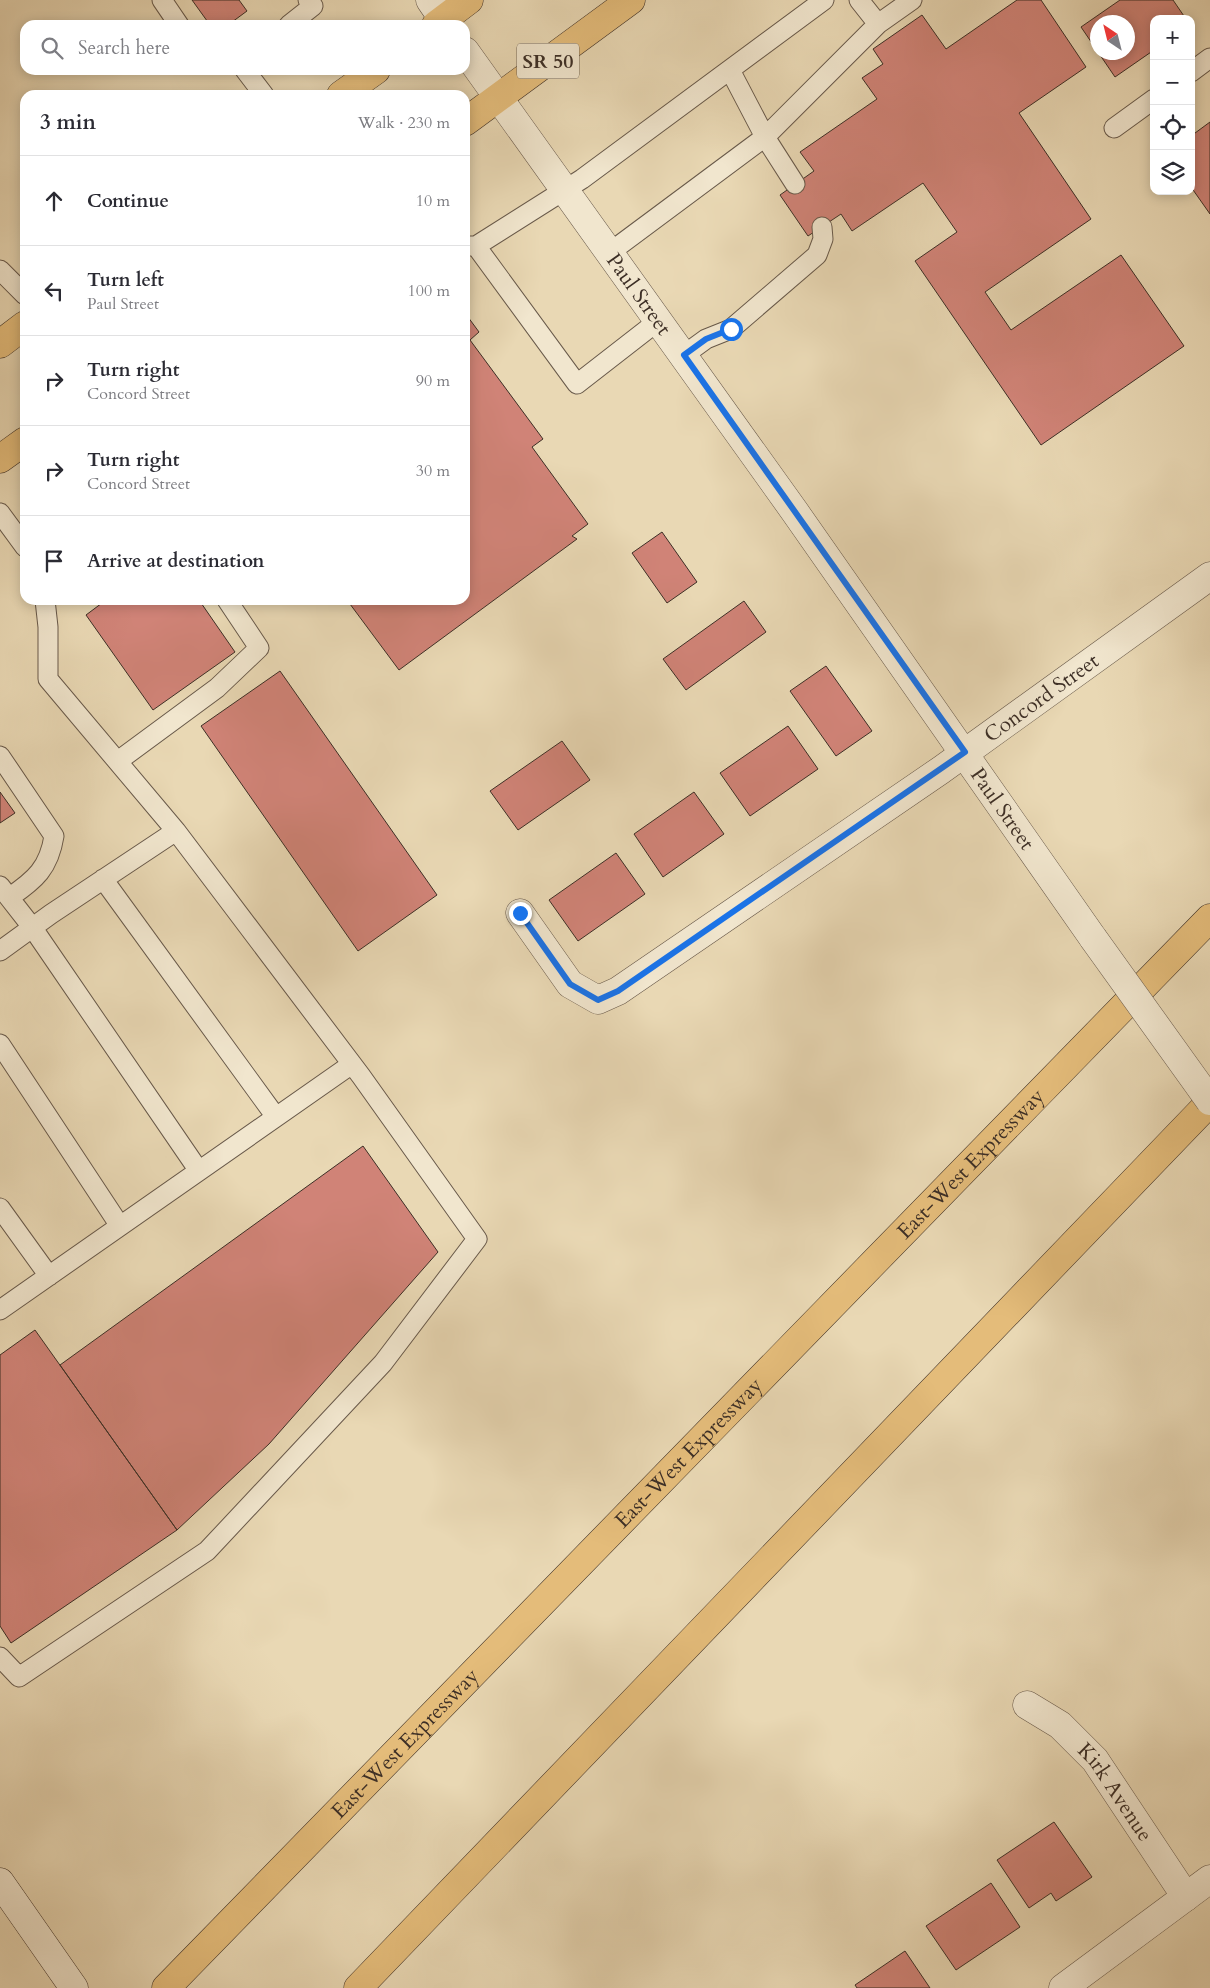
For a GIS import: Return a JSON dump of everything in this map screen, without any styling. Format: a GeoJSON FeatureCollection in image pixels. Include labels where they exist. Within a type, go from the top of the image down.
{"type":"FeatureCollection","features":[{"type":"Feature","properties":{"kind":"highway"},"geometry":{"type":"LineString","coordinates":[[439,17],[469,0]]}},
{"type":"Feature","properties":{"kind":"highway","name":"SR 50"},"geometry":{"type":"LineString","coordinates":[[470,118],[631,0]]}},
{"type":"Feature","properties":{"kind":"highway"},"geometry":{"type":"LineString","coordinates":[[349,90],[369,75]]}},
{"type":"Feature","properties":{"kind":"highway"},"geometry":{"type":"LineString","coordinates":[[0,344],[20,329]]}},
{"type":"Feature","properties":{"kind":"highway"},"geometry":{"type":"LineString","coordinates":[[0,459],[20,445]]}},
{"type":"Feature","properties":{"kind":"highway","name":"East-West Expressway"},"geometry":{"type":"LineString","coordinates":[[166,1988],[1210,918]]}},
{"type":"Feature","properties":{"kind":"highway"},"geometry":{"type":"LineString","coordinates":[[358,1988],[1210,1101]]}},
{"type":"Feature","properties":{"kind":"street","name":"Paul Street"},"geometry":{"type":"LineString","coordinates":[[470,57],[564,192],[684,355],[965,752],[1093,938],[1210,1101]]}},
{"type":"Feature","properties":{"kind":"street","name":"Concord Street"},"geometry":{"type":"LineString","coordinates":[[520,913],[570,984],[598,1000],[618,991],[965,752],[1210,576]]}},
{"type":"Feature","properties":{"kind":"street","name":"Kirk Avenue"},"geometry":{"type":"LineString","coordinates":[[1027,1705],[1060,1726],[1095,1760],[1186,1897]]}},
{"type":"Feature","properties":{"kind":"street"},"geometry":{"type":"LineString","coordinates":[[1063,1988],[1210,1879]]}},
{"type":"Feature","properties":{"kind":"street"},"geometry":{"type":"LineString","coordinates":[[0,1882],[74,1988]]}},
{"type":"Feature","properties":{"kind":"lane"},"geometry":{"type":"LineString","coordinates":[[162,0],[176,20]]}},
{"type":"Feature","properties":{"kind":"lane"},"geometry":{"type":"LineString","coordinates":[[295,20],[313,6],[308,0]]}},
{"type":"Feature","properties":{"kind":"lane"},"geometry":{"type":"LineString","coordinates":[[658,322],[577,384],[470,246],[564,192],[824,0]]}},
{"type":"Feature","properties":{"kind":"lane"},"geometry":{"type":"LineString","coordinates":[[859,0],[878,24]]}},
{"type":"Feature","properties":{"kind":"lane"},"geometry":{"type":"LineString","coordinates":[[609,253],[765,137],[878,24],[912,0]]}},
{"type":"Feature","properties":{"kind":"lane"},"geometry":{"type":"LineString","coordinates":[[1195,69],[1210,58]]}},
{"type":"Feature","properties":{"kind":"lane"},"geometry":{"type":"LineString","coordinates":[[730,70],[765,137],[795,184]]}},
{"type":"Feature","properties":{"kind":"lane"},"geometry":{"type":"LineString","coordinates":[[249,75],[260,90]]}},
{"type":"Feature","properties":{"kind":"lane"},"geometry":{"type":"LineString","coordinates":[[1114,128],[1150,102]]}},
{"type":"Feature","properties":{"kind":"lane"},"geometry":{"type":"LineString","coordinates":[[684,355],[706,339],[731,329],[817,255],[823,239],[822,227]]}},
{"type":"Feature","properties":{"kind":"lane"},"geometry":{"type":"LineString","coordinates":[[0,270],[20,290]]}},
{"type":"Feature","properties":{"kind":"lane"},"geometry":{"type":"LineString","coordinates":[[0,513],[20,539]]}},
{"type":"Feature","properties":{"kind":"lane"},"geometry":{"type":"LineString","coordinates":[[0,1657],[19,1677],[207,1551],[383,1363],[477,1239],[352,1064],[176,831],[48,679],[48,627],[46,605]]}},
{"type":"Feature","properties":{"kind":"lane"},"geometry":{"type":"LineString","coordinates":[[118,761],[217,688],[259,648],[230,605]]}},
{"type":"Feature","properties":{"kind":"lane"},"geometry":{"type":"LineString","coordinates":[[0,756],[54,836],[52,853],[36,879],[5,892],[32,927],[199,1171]]}},
{"type":"Feature","properties":{"kind":"lane"},"geometry":{"type":"LineString","coordinates":[[0,951],[32,927],[176,831]]}},
{"type":"Feature","properties":{"kind":"lane"},"geometry":{"type":"LineString","coordinates":[[103,879],[276,1117]]}},
{"type":"Feature","properties":{"kind":"lane"},"geometry":{"type":"LineString","coordinates":[[0,1044],[120,1226]]}},
{"type":"Feature","properties":{"kind":"lane"},"geometry":{"type":"LineString","coordinates":[[0,1310],[352,1064]]}},
{"type":"Feature","properties":{"kind":"lane"},"geometry":{"type":"LineString","coordinates":[[0,1208],[49,1276]]}},
{"type":"Feature","properties":{"kind":"building"},"geometry":{"type":"Polygon","coordinates":[[[192,0],[239,0],[247,11],[235,20],[206,20],[192,0]]]}},
{"type":"Feature","properties":{"kind":"building"},"geometry":{"type":"Polygon","coordinates":[[[1017,0],[1041,0],[1086,67],[1019,113],[1091,219],[985,292],[1011,330],[1121,255],[1184,346],[1041,445],[915,261],[957,232],[923,183],[852,231],[841,214],[808,236],[780,195],[814,171],[800,152],[877,99],[862,78],[883,64],[873,49],[922,15],[946,49],[1017,0]]]}},
{"type":"Feature","properties":{"kind":"building"},"geometry":{"type":"Polygon","coordinates":[[[1120,0],[1173,0],[1183,15],[1150,15],[1150,53],[1115,77],[1103,60],[1135,60],[1135,15],[1098,15],[1120,0]]]}},
{"type":"Feature","properties":{"kind":"building"},"geometry":{"type":"Polygon","coordinates":[[[1090,21],[1090,40],[1081,27],[1090,21]]]}},
{"type":"Feature","properties":{"kind":"building"},"geometry":{"type":"Polygon","coordinates":[[[1210,122],[1210,214],[1195,193],[1195,133],[1210,122]]]}},
{"type":"Feature","properties":{"kind":"building"},"geometry":{"type":"Polygon","coordinates":[[[470,320],[479,332],[470,340],[470,320]]]}},
{"type":"Feature","properties":{"kind":"building"},"geometry":{"type":"Polygon","coordinates":[[[470,340],[543,439],[532,447],[588,524],[572,536],[577,539],[399,670],[351,605],[470,605],[470,340]]]}},
{"type":"Feature","properties":{"kind":"building"},"geometry":{"type":"Polygon","coordinates":[[[662,532],[697,582],[667,603],[632,553],[662,532]]]}},
{"type":"Feature","properties":{"kind":"building"},"geometry":{"type":"Polygon","coordinates":[[[744,601],[766,632],[686,690],[663,659],[744,601]]]}},
{"type":"Feature","properties":{"kind":"building"},"geometry":{"type":"Polygon","coordinates":[[[99,605],[202,605],[235,652],[153,710],[86,615],[99,605]]]}},
{"type":"Feature","properties":{"kind":"building"},"geometry":{"type":"Polygon","coordinates":[[[826,666],[872,731],[836,756],[790,691],[826,666]]]}},
{"type":"Feature","properties":{"kind":"building"},"geometry":{"type":"Polygon","coordinates":[[[280,671],[437,895],[358,951],[201,726],[280,671]]]}},
{"type":"Feature","properties":{"kind":"building"},"geometry":{"type":"Polygon","coordinates":[[[788,726],[818,769],[750,816],[720,773],[788,726]]]}},
{"type":"Feature","properties":{"kind":"building"},"geometry":{"type":"Polygon","coordinates":[[[562,741],[590,780],[518,830],[490,791],[562,741]]]}},
{"type":"Feature","properties":{"kind":"building"},"geometry":{"type":"Polygon","coordinates":[[[0,792],[15,813],[0,823],[0,792]]]}},
{"type":"Feature","properties":{"kind":"building"},"geometry":{"type":"Polygon","coordinates":[[[694,792],[724,834],[663,877],[634,834],[694,792]]]}},
{"type":"Feature","properties":{"kind":"building"},"geometry":{"type":"Polygon","coordinates":[[[616,853],[645,894],[578,941],[549,900],[616,853]]]}},
{"type":"Feature","properties":{"kind":"building"},"geometry":{"type":"Polygon","coordinates":[[[363,1146],[438,1252],[269,1444],[177,1530],[60,1365],[363,1146]]]}},
{"type":"Feature","properties":{"kind":"building"},"geometry":{"type":"Polygon","coordinates":[[[35,1330],[177,1530],[11,1643],[0,1626],[0,1355],[35,1330]]]}},
{"type":"Feature","properties":{"kind":"building"},"geometry":{"type":"Polygon","coordinates":[[[1054,1822],[1092,1877],[1056,1901],[1051,1893],[1029,1908],[997,1860],[1054,1822]]]}},
{"type":"Feature","properties":{"kind":"building"},"geometry":{"type":"Polygon","coordinates":[[[991,1883],[1020,1927],[956,1970],[926,1926],[991,1883]]]}},
{"type":"Feature","properties":{"kind":"building"},"geometry":{"type":"Polygon","coordinates":[[[905,1951],[930,1988],[857,1988],[855,1985],[905,1951]]]}},
{"type":"Feature","properties":{"kind":"route"},"geometry":{"type":"LineString","coordinates":[[520,913],[570,984],[598,1000],[618,991],[965,752],[684,355],[706,339],[731,329]]}}]}
